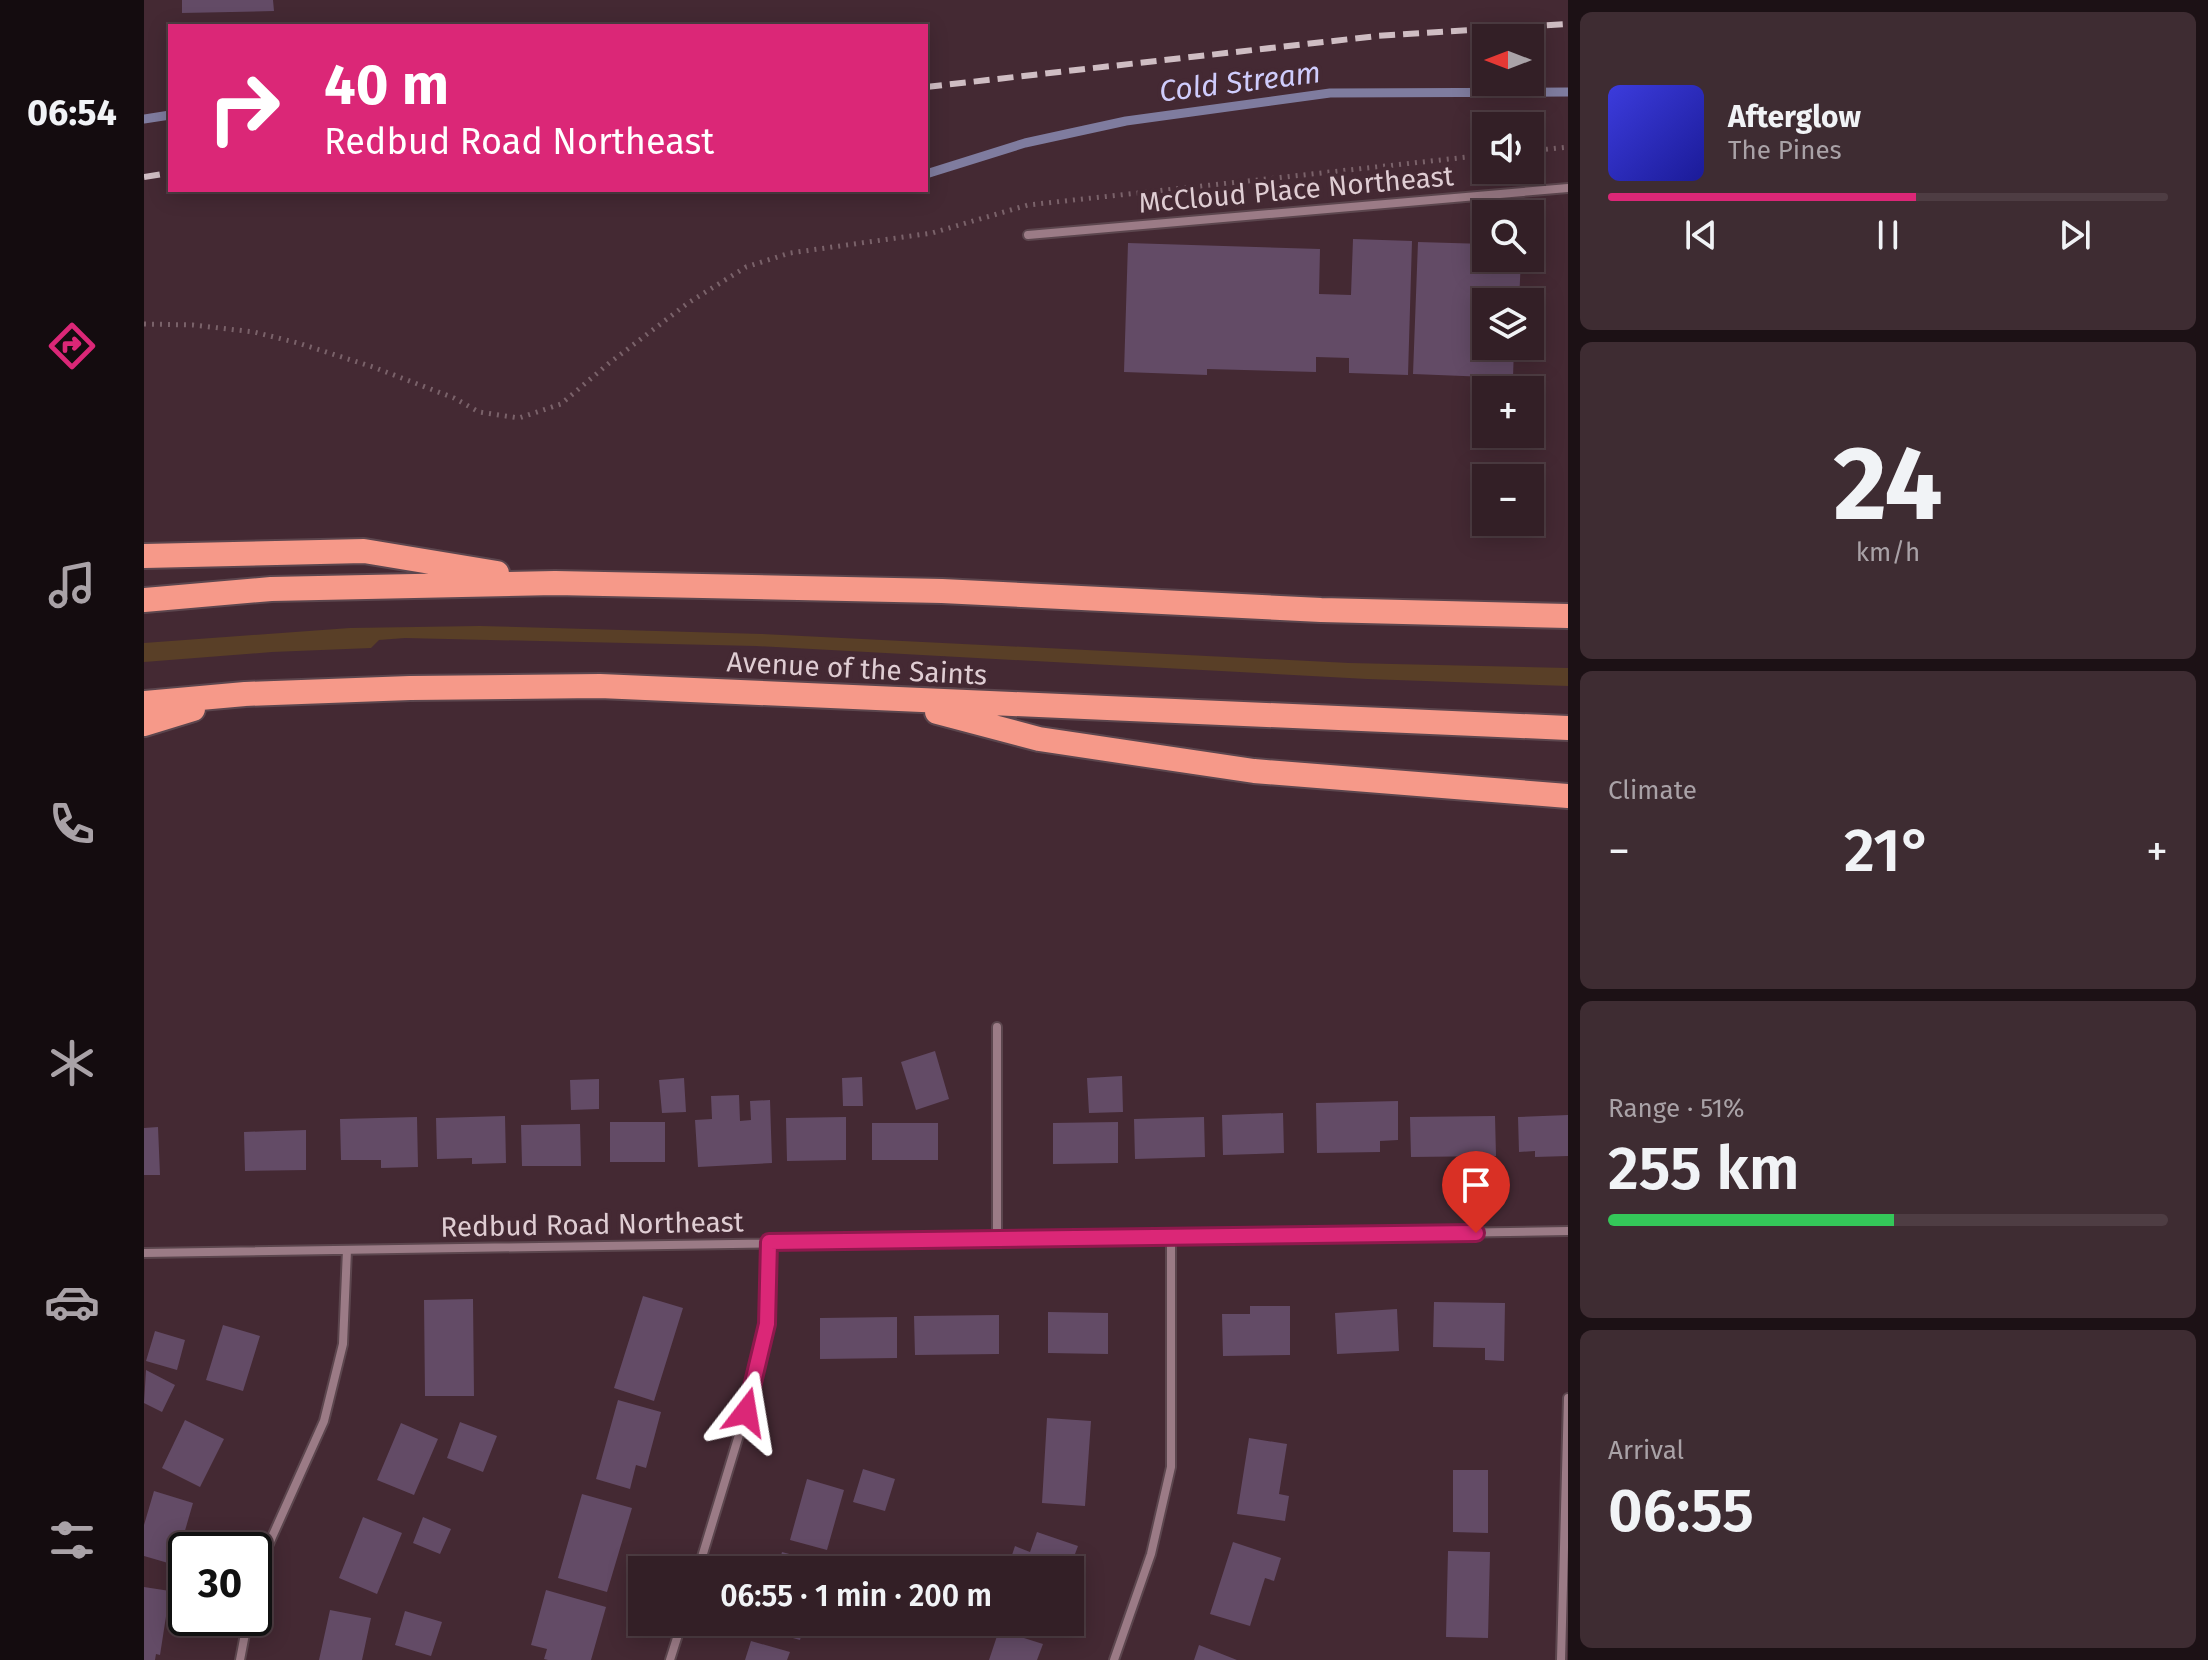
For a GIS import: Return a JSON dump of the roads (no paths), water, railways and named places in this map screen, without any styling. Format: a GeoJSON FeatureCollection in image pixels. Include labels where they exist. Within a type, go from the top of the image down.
{"type":"FeatureCollection","features":[{"type":"Feature","properties":{"kind":"highway"},"geometry":{"type":"LineString","coordinates":[[144,556],[364,551],[555,583]]}},
{"type":"Feature","properties":{"kind":"highway"},"geometry":{"type":"LineString","coordinates":[[144,600],[271,589],[555,583],[942,591],[1321,610],[1568,616]]}},
{"type":"Feature","properties":{"kind":"highway","name":"Avenue of the Saints"},"geometry":{"type":"LineString","coordinates":[[144,703],[245,694],[600,686],[1568,728]]}},
{"type":"Feature","properties":{"kind":"highway"},"geometry":{"type":"LineString","coordinates":[[144,724],[245,694]]}},
{"type":"Feature","properties":{"kind":"highway"},"geometry":{"type":"LineString","coordinates":[[888,700],[1039,739],[1254,771],[1568,796]]}},
{"type":"Feature","properties":{"kind":"street","name":"McCloud Place Northeast"},"geometry":{"type":"LineString","coordinates":[[1028,235],[1568,188]]}},
{"type":"Feature","properties":{"kind":"street"},"geometry":{"type":"LineString","coordinates":[[997,1027],[997,1239]]}},
{"type":"Feature","properties":{"kind":"street","name":"Redbud Road Northeast"},"geometry":{"type":"LineString","coordinates":[[144,1253],[1568,1231]]}},
{"type":"Feature","properties":{"kind":"street"},"geometry":{"type":"LineString","coordinates":[[1114,1660],[1151,1554],[1171,1467],[1171,1237]]}},
{"type":"Feature","properties":{"kind":"street"},"geometry":{"type":"LineString","coordinates":[[702,1556],[746,1412],[767,1324],[769,1242]]}},
{"type":"Feature","properties":{"kind":"street"},"geometry":{"type":"LineString","coordinates":[[272,1537],[324,1421],[343,1344],[347,1250]]}},
{"type":"Feature","properties":{"kind":"street"},"geometry":{"type":"LineString","coordinates":[[1561,1660],[1568,1398]]}},
{"type":"Feature","properties":{"kind":"street"},"geometry":{"type":"LineString","coordinates":[[240,1660],[245,1636]]}},
{"type":"Feature","properties":{"kind":"street"},"geometry":{"type":"LineString","coordinates":[[670,1660],[678,1636]]}},
{"type":"Feature","properties":{"kind":"waterway","name":"Cold Stream"},"geometry":{"type":"LineString","coordinates":[[928,173],[1025,143],[1126,121],[1330,93],[1568,92]]}},
{"type":"Feature","properties":{"kind":"waterway","name":"Cold Stream"},"geometry":{"type":"LineString","coordinates":[[144,119],[168,115]]}},
{"type":"Feature","properties":{"kind":"railway"},"geometry":{"type":"LineString","coordinates":[[928,87],[1377,36],[1568,24]]}},
{"type":"Feature","properties":{"kind":"railway"},"geometry":{"type":"LineString","coordinates":[[144,177],[168,173]]}}]}
